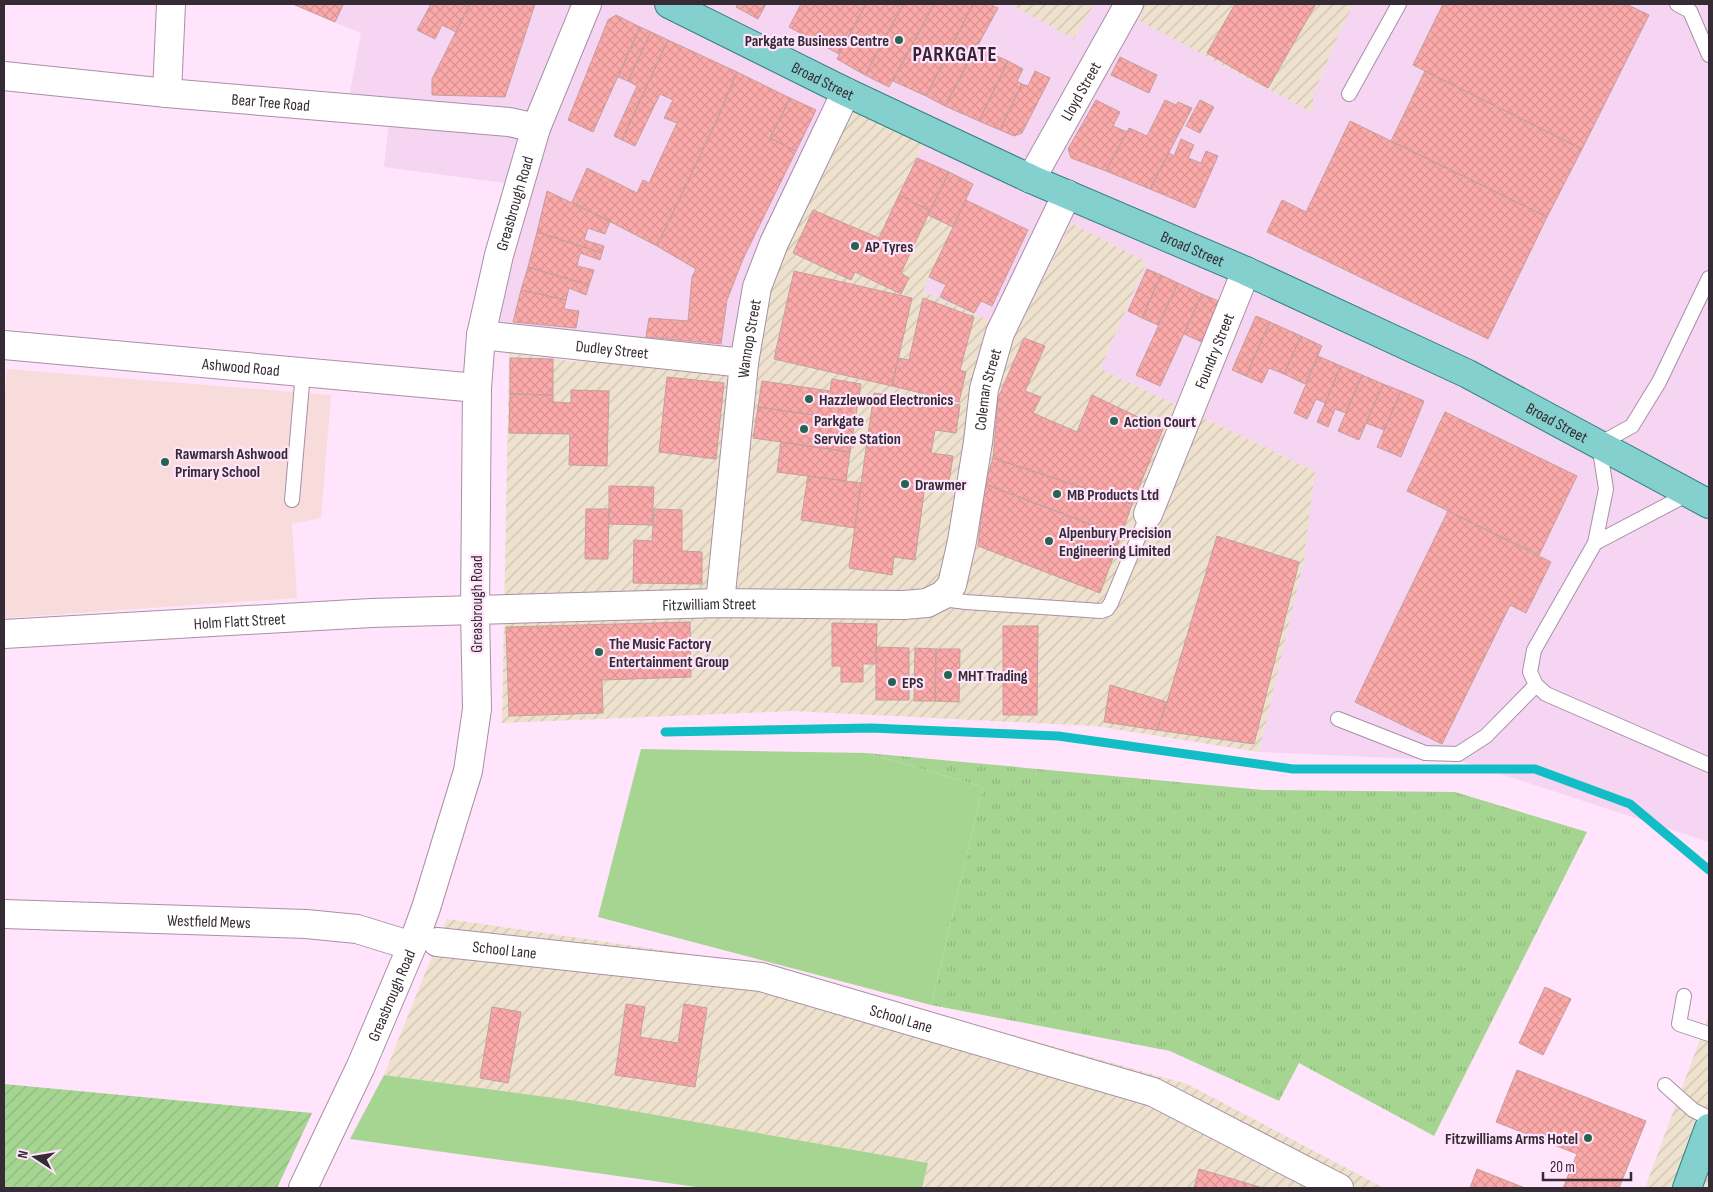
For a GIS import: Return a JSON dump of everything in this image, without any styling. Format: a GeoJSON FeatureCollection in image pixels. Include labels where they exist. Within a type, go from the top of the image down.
{"type":"FeatureCollection","features":[{"type":"Feature","properties":{"kind":"main road","name":"Broad Street"},"geometry":{"type":"LineString","coordinates":[[669,4],[846,92],[1031,178],[1246,271],[1468,374],[1700,499]]}},
{"type":"Feature","properties":{"kind":"main road"},"geometry":{"type":"LineString","coordinates":[[1688,1188],[1709,1128]]}},
{"type":"Feature","properties":{"kind":"street"},"geometry":{"type":"LineString","coordinates":[[167,93],[171,4]]}},
{"type":"Feature","properties":{"kind":"street","name":"Greasbrough Road"},"geometry":{"type":"LineString","coordinates":[[303,1188],[361,1066],[425,944],[426,908],[468,771],[477,710],[475,611],[477,388],[482,335],[499,255],[536,128],[587,4]]}},
{"type":"Feature","properties":{"kind":"street","name":"Lloyd Street"},"geometry":{"type":"LineString","coordinates":[[1031,178],[1129,4]]}},
{"type":"Feature","properties":{"kind":"street","name":"Bear Tree Road"},"geometry":{"type":"LineString","coordinates":[[4,76],[167,93],[509,122],[536,128]]}},
{"type":"Feature","properties":{"kind":"street","name":"Wannop Street"},"geometry":{"type":"LineString","coordinates":[[720,603],[744,363],[757,287],[774,243],[846,92]]}},
{"type":"Feature","properties":{"kind":"street","name":"Coleman Street"},"geometry":{"type":"LineString","coordinates":[[943,595],[952,585],[962,541],[978,442],[984,389],[1000,332],[1067,194]]}},
{"type":"Feature","properties":{"kind":"street","name":"Foundry Street"},"geometry":{"type":"LineString","coordinates":[[1148,514],[1246,271]]}},
{"type":"Feature","properties":{"kind":"street","name":"Dudley Street"},"geometry":{"type":"LineString","coordinates":[[482,335],[744,363]]}},
{"type":"Feature","properties":{"kind":"street","name":"Ashwood Road"},"geometry":{"type":"LineString","coordinates":[[4,344],[477,388]]}},
{"type":"Feature","properties":{"kind":"street","name":"Fitzwilliam Street"},"geometry":{"type":"LineString","coordinates":[[475,611],[720,603],[904,605],[927,603],[943,595]]}},
{"type":"Feature","properties":{"kind":"street","name":"Holm Flatt Street"},"geometry":{"type":"LineString","coordinates":[[4,634],[370,613],[475,611]]}},
{"type":"Feature","properties":{"kind":"street","name":"Westfield Mews"},"geometry":{"type":"LineString","coordinates":[[4,914],[306,924],[357,929],[425,944]]}},
{"type":"Feature","properties":{"kind":"street","name":"School Lane"},"geometry":{"type":"LineString","coordinates":[[425,944],[761,977],[1153,1092],[1340,1188]]}},
{"type":"Feature","properties":{"kind":"lane"},"geometry":{"type":"LineString","coordinates":[[1349,94],[1399,4]]}},
{"type":"Feature","properties":{"kind":"lane"},"geometry":{"type":"LineString","coordinates":[[1677,4],[1690,12],[1709,55]]}},
{"type":"Feature","properties":{"kind":"lane"},"geometry":{"type":"LineString","coordinates":[[1709,278],[1658,382],[1632,426],[1599,444],[1606,489],[1596,543],[1534,650],[1530,672],[1536,685],[1546,694],[1709,765]]}},
{"type":"Feature","properties":{"kind":"lane"},"geometry":{"type":"LineString","coordinates":[[292,500],[303,372]]}},
{"type":"Feature","properties":{"kind":"lane"},"geometry":{"type":"LineString","coordinates":[[1596,543],[1700,499]]}},
{"type":"Feature","properties":{"kind":"lane"},"geometry":{"type":"LineString","coordinates":[[943,595],[950,600],[966,602],[1101,611],[1107,609],[1148,514]]}},
{"type":"Feature","properties":{"kind":"lane"},"geometry":{"type":"LineString","coordinates":[[1338,719],[1425,753],[1458,754],[1486,736],[1536,685]]}},
{"type":"Feature","properties":{"kind":"lane"},"geometry":{"type":"LineString","coordinates":[[1684,996],[1679,1024],[1709,1034]]}},
{"type":"Feature","properties":{"kind":"lane"},"geometry":{"type":"LineString","coordinates":[[1665,1085],[1693,1110],[1709,1118]]}},
{"type":"Feature","properties":{"kind":"shaded area"},"geometry":{"type":"Polygon","coordinates":[[[291,4],[1010,4],[1074,38],[1094,4],[1108,4],[1313,112],[1313,95],[1354,4],[1709,4],[1709,842],[1461,761],[1259,752],[1304,560],[1315,471],[1100,369],[1147,262],[1071,223],[1016,333],[923,291],[929,277],[928,215],[930,211],[898,195],[930,132],[744,363],[481,335],[520,185],[384,167],[390,113],[347,109],[361,33],[291,4]]]}},
{"type":"Feature","properties":{"kind":"shaded area"},"geometry":{"type":"Polygon","coordinates":[[[1010,4],[1094,4],[1074,39],[1010,4]]]}},
{"type":"Feature","properties":{"kind":"shaded area"},"geometry":{"type":"Polygon","coordinates":[[[1108,4],[1354,4],[1313,95],[1313,113],[1108,4]]]}},
{"type":"Feature","properties":{"kind":"shaded area"},"geometry":{"type":"Polygon","coordinates":[[[846,92],[930,131],[898,195],[930,211],[928,215],[953,227],[923,291],[1016,333],[1071,223],[1147,262],[1100,369],[1315,471],[1304,560],[1259,752],[1095,726],[792,711],[502,723],[509,353],[577,362],[580,344],[743,363],[757,287],[846,92]]]}},
{"type":"Feature","properties":{"kind":"shaded area","name":"Rawmarsh Ashwood Primary School"},"geometry":{"type":"Polygon","coordinates":[[[7,369],[331,395],[321,518],[292,524],[297,598],[4,618],[4,405],[7,369]]]}},
{"type":"Feature","properties":{"kind":"shaded area"},"geometry":{"type":"Polygon","coordinates":[[[447,919],[759,964],[1187,1084],[1384,1188],[922,1188],[928,1163],[577,1101],[384,1075],[447,919]]]}},
{"type":"Feature","properties":{"kind":"shaded area"},"geometry":{"type":"Polygon","coordinates":[[[1709,1015],[1709,1188],[1645,1188],[1709,1015]]]}},
{"type":"Feature","properties":{"kind":"green space"},"geometry":{"type":"Polygon","coordinates":[[[641,749],[867,753],[983,787],[931,1005],[598,917],[641,749]]]}},
{"type":"Feature","properties":{"kind":"green space"},"geometry":{"type":"Polygon","coordinates":[[[867,753],[1263,790],[1455,792],[1587,832],[1434,1136],[1299,1063],[1279,1101],[1170,1051],[931,1005],[983,787],[867,753]]]}},
{"type":"Feature","properties":{"kind":"green space"},"geometry":{"type":"Polygon","coordinates":[[[384,1075],[577,1101],[928,1163],[922,1188],[704,1188],[350,1139],[384,1075]]]}},
{"type":"Feature","properties":{"kind":"green space"},"geometry":{"type":"Polygon","coordinates":[[[4,1084],[312,1113],[277,1188],[4,1188],[4,1084]]]}},
{"type":"Feature","properties":{"kind":"building"},"geometry":{"type":"Polygon","coordinates":[[[293,4],[341,4],[343,5],[335,22],[293,4]]]}},
{"type":"Feature","properties":{"kind":"building"},"geometry":{"type":"Polygon","coordinates":[[[431,4],[470,4],[456,32],[442,25],[435,39],[417,30],[431,4]]]}},
{"type":"Feature","properties":{"kind":"building"},"geometry":{"type":"Polygon","coordinates":[[[470,4],[535,4],[505,97],[432,95],[432,79],[470,4]]]}},
{"type":"Feature","properties":{"kind":"building"},"geometry":{"type":"Polygon","coordinates":[[[738,4],[766,4],[758,19],[736,7],[738,4]]]}},
{"type":"Feature","properties":{"kind":"building"},"geometry":{"type":"Polygon","coordinates":[[[801,4],[866,4],[839,54],[789,27],[801,4]]]}},
{"type":"Feature","properties":{"kind":"building"},"geometry":{"type":"Polygon","coordinates":[[[866,4],[903,5],[865,75],[837,59],[866,4]]]}},
{"type":"Feature","properties":{"kind":"building","name":"Parkgate Business Centre"},"geometry":{"type":"Polygon","coordinates":[[[901,4],[934,4],[889,87],[865,75],[903,5],[901,4]]]}},
{"type":"Feature","properties":{"kind":"building"},"geometry":{"type":"Polygon","coordinates":[[[934,4],[973,4],[926,96],[893,81],[934,4]]]}},
{"type":"Feature","properties":{"kind":"building"},"geometry":{"type":"Polygon","coordinates":[[[973,4],[989,4],[998,8],[945,106],[926,96],[973,4]]]}},
{"type":"Feature","properties":{"kind":"building"},"geometry":{"type":"Polygon","coordinates":[[[1235,4],[1316,4],[1268,88],[1207,53],[1235,4]]]}},
{"type":"Feature","properties":{"kind":"building"},"geometry":{"type":"Polygon","coordinates":[[[1443,4],[1626,4],[1649,15],[1582,149],[1413,65],[1443,4]]]}},
{"type":"Feature","properties":{"kind":"building"},"geometry":{"type":"Polygon","coordinates":[[[616,15],[640,27],[593,132],[568,120],[608,20],[616,15]]]}},
{"type":"Feature","properties":{"kind":"building"},"geometry":{"type":"Polygon","coordinates":[[[640,27],[651,32],[628,81],[618,77],[640,27]]]}},
{"type":"Feature","properties":{"kind":"building"},"geometry":{"type":"Polygon","coordinates":[[[651,32],[668,40],[622,140],[614,136],[637,86],[628,81],[651,32]]]}},
{"type":"Feature","properties":{"kind":"building"},"geometry":{"type":"Polygon","coordinates":[[[668,40],[737,72],[717,120],[657,246],[572,202],[587,168],[637,193],[643,180],[649,183],[677,123],[664,118],[673,100],[660,94],[635,146],[622,140],[668,40]]]}},
{"type":"Feature","properties":{"kind":"building"},"geometry":{"type":"Polygon","coordinates":[[[976,47],[1008,61],[979,121],[945,106],[976,47]]]}},
{"type":"Feature","properties":{"kind":"building"},"geometry":{"type":"Polygon","coordinates":[[[1120,57],[1157,75],[1149,93],[1111,75],[1120,57]]]}},
{"type":"Feature","properties":{"kind":"building"},"geometry":{"type":"Polygon","coordinates":[[[1008,61],[1023,69],[1017,81],[1022,84],[1000,130],[979,121],[1008,61]]]}},
{"type":"Feature","properties":{"kind":"building"},"geometry":{"type":"Polygon","coordinates":[[[1035,71],[1050,78],[1022,133],[1014,136],[1000,130],[1022,84],[1028,86],[1035,71]]]}},
{"type":"Feature","properties":{"kind":"building"},"geometry":{"type":"Polygon","coordinates":[[[1425,71],[1582,149],[1547,217],[1391,141],[1425,71]]]}},
{"type":"Feature","properties":{"kind":"building"},"geometry":{"type":"Polygon","coordinates":[[[737,72],[790,98],[770,138],[796,151],[743,259],[727,300],[721,344],[646,337],[649,318],[688,321],[692,277],[696,269],[657,246],[717,120],[737,72]]]}},
{"type":"Feature","properties":{"kind":"building"},"geometry":{"type":"Polygon","coordinates":[[[790,98],[816,110],[796,151],[770,138],[790,98]]]}},
{"type":"Feature","properties":{"kind":"building"},"geometry":{"type":"Polygon","coordinates":[[[1096,100],[1120,112],[1113,126],[1127,132],[1106,171],[1071,158],[1068,149],[1096,100]]]}},
{"type":"Feature","properties":{"kind":"building"},"geometry":{"type":"Polygon","coordinates":[[[1165,100],[1176,105],[1178,102],[1192,108],[1150,189],[1106,171],[1129,128],[1147,136],[1165,100]]]}},
{"type":"Feature","properties":{"kind":"building"},"geometry":{"type":"Polygon","coordinates":[[[1200,100],[1214,107],[1200,133],[1186,126],[1200,100]]]}},
{"type":"Feature","properties":{"kind":"building"},"geometry":{"type":"Polygon","coordinates":[[[1350,121],[1547,217],[1488,339],[1267,232],[1282,200],[1306,212],[1350,121]]]}},
{"type":"Feature","properties":{"kind":"building"},"geometry":{"type":"Polygon","coordinates":[[[1181,139],[1194,145],[1188,158],[1201,163],[1206,151],[1218,156],[1195,208],[1150,189],[1169,153],[1174,156],[1181,139]]]}},
{"type":"Feature","properties":{"kind":"building"},"geometry":{"type":"Polygon","coordinates":[[[917,158],[949,172],[930,211],[899,195],[917,158]]]}},
{"type":"Feature","properties":{"kind":"building"},"geometry":{"type":"Polygon","coordinates":[[[949,172],[973,184],[953,227],[928,215],[949,172]]]}},
{"type":"Feature","properties":{"kind":"building"},"geometry":{"type":"Polygon","coordinates":[[[547,191],[610,221],[605,234],[588,228],[584,240],[604,246],[602,253],[537,232],[547,191]]]}},
{"type":"Feature","properties":{"kind":"building","name":"AP Tyres"},"geometry":{"type":"Polygon","coordinates":[[[899,195],[930,211],[901,273],[909,278],[901,294],[855,272],[851,280],[793,253],[813,210],[879,238],[899,195]]]}},
{"type":"Feature","properties":{"kind":"building"},"geometry":{"type":"Polygon","coordinates":[[[966,200],[1028,230],[992,306],[981,301],[974,313],[940,297],[946,285],[929,277],[966,200]]]}},
{"type":"Feature","properties":{"kind":"building"},"geometry":{"type":"Polygon","coordinates":[[[537,232],[602,253],[600,260],[580,253],[577,266],[594,270],[589,285],[528,267],[537,232]]]}},
{"type":"Feature","properties":{"kind":"building"},"geometry":{"type":"Polygon","coordinates":[[[528,267],[589,285],[586,295],[569,288],[566,300],[521,290],[528,267]]]}},
{"type":"Feature","properties":{"kind":"building"},"geometry":{"type":"Polygon","coordinates":[[[1147,269],[1161,275],[1142,318],[1128,311],[1147,269]]]}},
{"type":"Feature","properties":{"kind":"building"},"geometry":{"type":"Polygon","coordinates":[[[794,271],[912,298],[892,386],[774,359],[794,271]]]}},
{"type":"Feature","properties":{"kind":"building"},"geometry":{"type":"Polygon","coordinates":[[[1161,275],[1178,283],[1158,325],[1142,318],[1161,275]]]}},
{"type":"Feature","properties":{"kind":"building"},"geometry":{"type":"Polygon","coordinates":[[[1178,283],[1202,294],[1160,386],[1136,375],[1178,283]]]}},
{"type":"Feature","properties":{"kind":"building"},"geometry":{"type":"Polygon","coordinates":[[[521,290],[566,300],[564,309],[579,311],[576,328],[513,322],[521,290]]]}},
{"type":"Feature","properties":{"kind":"building"},"geometry":{"type":"Polygon","coordinates":[[[1202,294],[1223,303],[1204,343],[1184,334],[1202,294]]]}},
{"type":"Feature","properties":{"kind":"building"},"geometry":{"type":"Polygon","coordinates":[[[923,298],[974,317],[960,370],[966,372],[959,402],[892,386],[898,358],[909,360],[923,298]]]}},
{"type":"Feature","properties":{"kind":"building"},"geometry":{"type":"Polygon","coordinates":[[[1256,316],[1270,322],[1246,376],[1232,370],[1256,316]]]}},
{"type":"Feature","properties":{"kind":"building"},"geometry":{"type":"Polygon","coordinates":[[[1270,322],[1301,336],[1284,374],[1269,368],[1262,383],[1246,376],[1270,322]]]}},
{"type":"Feature","properties":{"kind":"building"},"geometry":{"type":"Polygon","coordinates":[[[1301,336],[1322,346],[1305,384],[1284,374],[1301,336]]]}},
{"type":"Feature","properties":{"kind":"building","name":"Action Court"},"geometry":{"type":"Polygon","coordinates":[[[1024,338],[1045,346],[1025,391],[1041,397],[1033,413],[1077,432],[1092,395],[1163,429],[1132,504],[993,458],[998,398],[1024,338]]]}},
{"type":"Feature","properties":{"kind":"building"},"geometry":{"type":"Polygon","coordinates":[[[1318,356],[1341,366],[1325,403],[1316,399],[1307,419],[1294,413],[1318,356]]]}},
{"type":"Feature","properties":{"kind":"building"},"geometry":{"type":"Polygon","coordinates":[[[510,358],[553,359],[553,395],[510,394],[510,358]]]}},
{"type":"Feature","properties":{"kind":"building"},"geometry":{"type":"Polygon","coordinates":[[[1341,366],[1362,375],[1346,413],[1335,409],[1328,427],[1317,422],[1341,366]]]}},
{"type":"Feature","properties":{"kind":"building"},"geometry":{"type":"Polygon","coordinates":[[[1362,375],[1383,384],[1359,440],[1338,431],[1362,375]]]}},
{"type":"Feature","properties":{"kind":"building"},"geometry":{"type":"Polygon","coordinates":[[[667,377],[724,383],[716,459],[659,452],[667,377]]]}},
{"type":"Feature","properties":{"kind":"building","name":"Hazzlewood Electronics"},"geometry":{"type":"Polygon","coordinates":[[[832,379],[861,384],[855,421],[758,407],[762,381],[830,391],[832,379]]]}},
{"type":"Feature","properties":{"kind":"building"},"geometry":{"type":"Polygon","coordinates":[[[1383,384],[1401,391],[1384,430],[1366,423],[1383,384]]]}},
{"type":"Feature","properties":{"kind":"building"},"geometry":{"type":"Polygon","coordinates":[[[571,390],[609,391],[607,466],[569,465],[570,434],[509,433],[510,394],[553,395],[553,402],[571,403],[571,390]]]}},
{"type":"Feature","properties":{"kind":"building"},"geometry":{"type":"Polygon","coordinates":[[[1401,391],[1424,401],[1401,457],[1377,447],[1401,391]]]}},
{"type":"Feature","properties":{"kind":"building","name":"Drawmer"},"geometry":{"type":"Polygon","coordinates":[[[874,393],[960,405],[956,433],[935,430],[931,453],[953,456],[948,488],[925,485],[915,560],[894,557],[892,575],[849,568],[874,393]]]}},
{"type":"Feature","properties":{"kind":"building","name":"Parkgate Service Station"},"geometry":{"type":"Polygon","coordinates":[[[758,407],[855,421],[850,452],[753,438],[758,407]]]}},
{"type":"Feature","properties":{"kind":"building"},"geometry":{"type":"Polygon","coordinates":[[[1445,412],[1577,476],[1539,555],[1407,491],[1445,412]]]}},
{"type":"Feature","properties":{"kind":"building"},"geometry":{"type":"Polygon","coordinates":[[[781,442],[850,452],[846,481],[777,472],[781,442]]]}},
{"type":"Feature","properties":{"kind":"building","name":"MB Products Ltd"},"geometry":{"type":"Polygon","coordinates":[[[993,458],[1132,504],[1121,536],[985,484],[993,458]]]}},
{"type":"Feature","properties":{"kind":"building"},"geometry":{"type":"Polygon","coordinates":[[[808,476],[861,483],[855,528],[801,520],[808,476]]]}},
{"type":"Feature","properties":{"kind":"building","name":"Alpenbury Precision Engineering Limited"},"geometry":{"type":"Polygon","coordinates":[[[985,484],[1121,536],[1100,593],[978,546],[985,484]]]}},
{"type":"Feature","properties":{"kind":"building"},"geometry":{"type":"Polygon","coordinates":[[[609,486],[654,487],[652,525],[609,524],[609,486]]]}},
{"type":"Feature","properties":{"kind":"building"},"geometry":{"type":"Polygon","coordinates":[[[586,509],[609,509],[608,559],[585,559],[586,509]]]}},
{"type":"Feature","properties":{"kind":"building"},"geometry":{"type":"Polygon","coordinates":[[[654,509],[682,510],[682,551],[702,552],[702,584],[633,583],[634,540],[652,541],[654,509]]]}},
{"type":"Feature","properties":{"kind":"building"},"geometry":{"type":"Polygon","coordinates":[[[1448,511],[1551,562],[1526,613],[1510,605],[1442,744],[1355,702],[1448,511]]]}},
{"type":"Feature","properties":{"kind":"building"},"geometry":{"type":"Polygon","coordinates":[[[1217,536],[1299,562],[1254,744],[1157,730],[1217,536]]]}},
{"type":"Feature","properties":{"kind":"building","name":"The Music Factory Entertainment Group"},"geometry":{"type":"Polygon","coordinates":[[[690,622],[691,677],[602,680],[603,713],[509,716],[506,627],[690,622]]]}},
{"type":"Feature","properties":{"kind":"building"},"geometry":{"type":"Polygon","coordinates":[[[832,623],[877,624],[876,664],[863,664],[863,682],[841,682],[841,666],[832,666],[832,623]]]}},
{"type":"Feature","properties":{"kind":"building"},"geometry":{"type":"Polygon","coordinates":[[[1003,626],[1038,626],[1037,715],[1003,715],[1003,626]]]}},
{"type":"Feature","properties":{"kind":"building","name":"EPS"},"geometry":{"type":"Polygon","coordinates":[[[876,647],[909,648],[909,700],[876,700],[876,647]]]}},
{"type":"Feature","properties":{"kind":"building"},"geometry":{"type":"Polygon","coordinates":[[[915,648],[936,649],[935,701],[914,701],[915,648]]]}},
{"type":"Feature","properties":{"kind":"building","name":"MHT Trading"},"geometry":{"type":"Polygon","coordinates":[[[936,649],[960,649],[959,702],[935,701],[936,649]]]}},
{"type":"Feature","properties":{"kind":"building"},"geometry":{"type":"Polygon","coordinates":[[[1110,685],[1167,702],[1157,730],[1104,722],[1110,685]]]}},
{"type":"Feature","properties":{"kind":"building"},"geometry":{"type":"Polygon","coordinates":[[[1545,987],[1571,999],[1543,1055],[1519,1043],[1545,987]]]}},
{"type":"Feature","properties":{"kind":"building"},"geometry":{"type":"Polygon","coordinates":[[[626,1004],[645,1007],[640,1037],[678,1043],[684,1004],[707,1008],[695,1087],[615,1075],[626,1004]]]}},
{"type":"Feature","properties":{"kind":"building"},"geometry":{"type":"Polygon","coordinates":[[[492,1007],[521,1012],[508,1083],[480,1078],[492,1007]]]}},
{"type":"Feature","properties":{"kind":"building","name":"Fitzwilliams Arms Hotel"},"geometry":{"type":"Polygon","coordinates":[[[1517,1070],[1646,1121],[1619,1188],[1563,1188],[1577,1154],[1496,1122],[1517,1070]]]}},
{"type":"Feature","properties":{"kind":"building"},"geometry":{"type":"Polygon","coordinates":[[[1199,1169],[1263,1188],[1194,1188],[1199,1169]]]}},
{"type":"Feature","properties":{"kind":"building","name":"Fitzwilliams Arms Hotel"},"geometry":{"type":"Polygon","coordinates":[[[1477,1169],[1525,1188],[1470,1188],[1477,1169]]]}},
{"type":"Feature","properties":{"kind":"waterway"},"geometry":{"type":"LineString","coordinates":[[665,732],[871,728],[1058,736],[1293,769],[1535,769],[1630,804],[1709,870]]}},
{"type":"Feature","properties":{"kind":"place","name":"Parkgate Business Centre"},"geometry":{"type":"Point","coordinates":[899,40]}},
{"type":"Feature","properties":{"kind":"place","name":"AP Tyres"},"geometry":{"type":"Point","coordinates":[855,246]}},
{"type":"Feature","properties":{"kind":"place","name":"Hazzlewood Electronics"},"geometry":{"type":"Point","coordinates":[809,399]}},
{"type":"Feature","properties":{"kind":"place","name":"Action Court"},"geometry":{"type":"Point","coordinates":[1114,421]}},
{"type":"Feature","properties":{"kind":"place","name":"Parkgate Service Station"},"geometry":{"type":"Point","coordinates":[804,429]}},
{"type":"Feature","properties":{"kind":"place","name":"Rawmarsh Ashwood Primary School"},"geometry":{"type":"Point","coordinates":[165,462]}},
{"type":"Feature","properties":{"kind":"place","name":"Drawmer"},"geometry":{"type":"Point","coordinates":[905,484]}},
{"type":"Feature","properties":{"kind":"place","name":"MB Products Ltd"},"geometry":{"type":"Point","coordinates":[1057,494]}},
{"type":"Feature","properties":{"kind":"place","name":"Alpenbury Precision Engineering Limited"},"geometry":{"type":"Point","coordinates":[1049,541]}},
{"type":"Feature","properties":{"kind":"place","name":"The Music Factory Entertainment Group"},"geometry":{"type":"Point","coordinates":[599,652]}},
{"type":"Feature","properties":{"kind":"place","name":"MHT Trading"},"geometry":{"type":"Point","coordinates":[948,675]}},
{"type":"Feature","properties":{"kind":"place","name":"EPS"},"geometry":{"type":"Point","coordinates":[892,682]}},
{"type":"Feature","properties":{"kind":"place","name":"Fitzwilliams Arms Hotel"},"geometry":{"type":"Point","coordinates":[1588,1138]}},
{"type":"Feature","properties":{"kind":"district","name":"PARKGATE"},"geometry":{"type":"Point","coordinates":[955,54]}}]}
